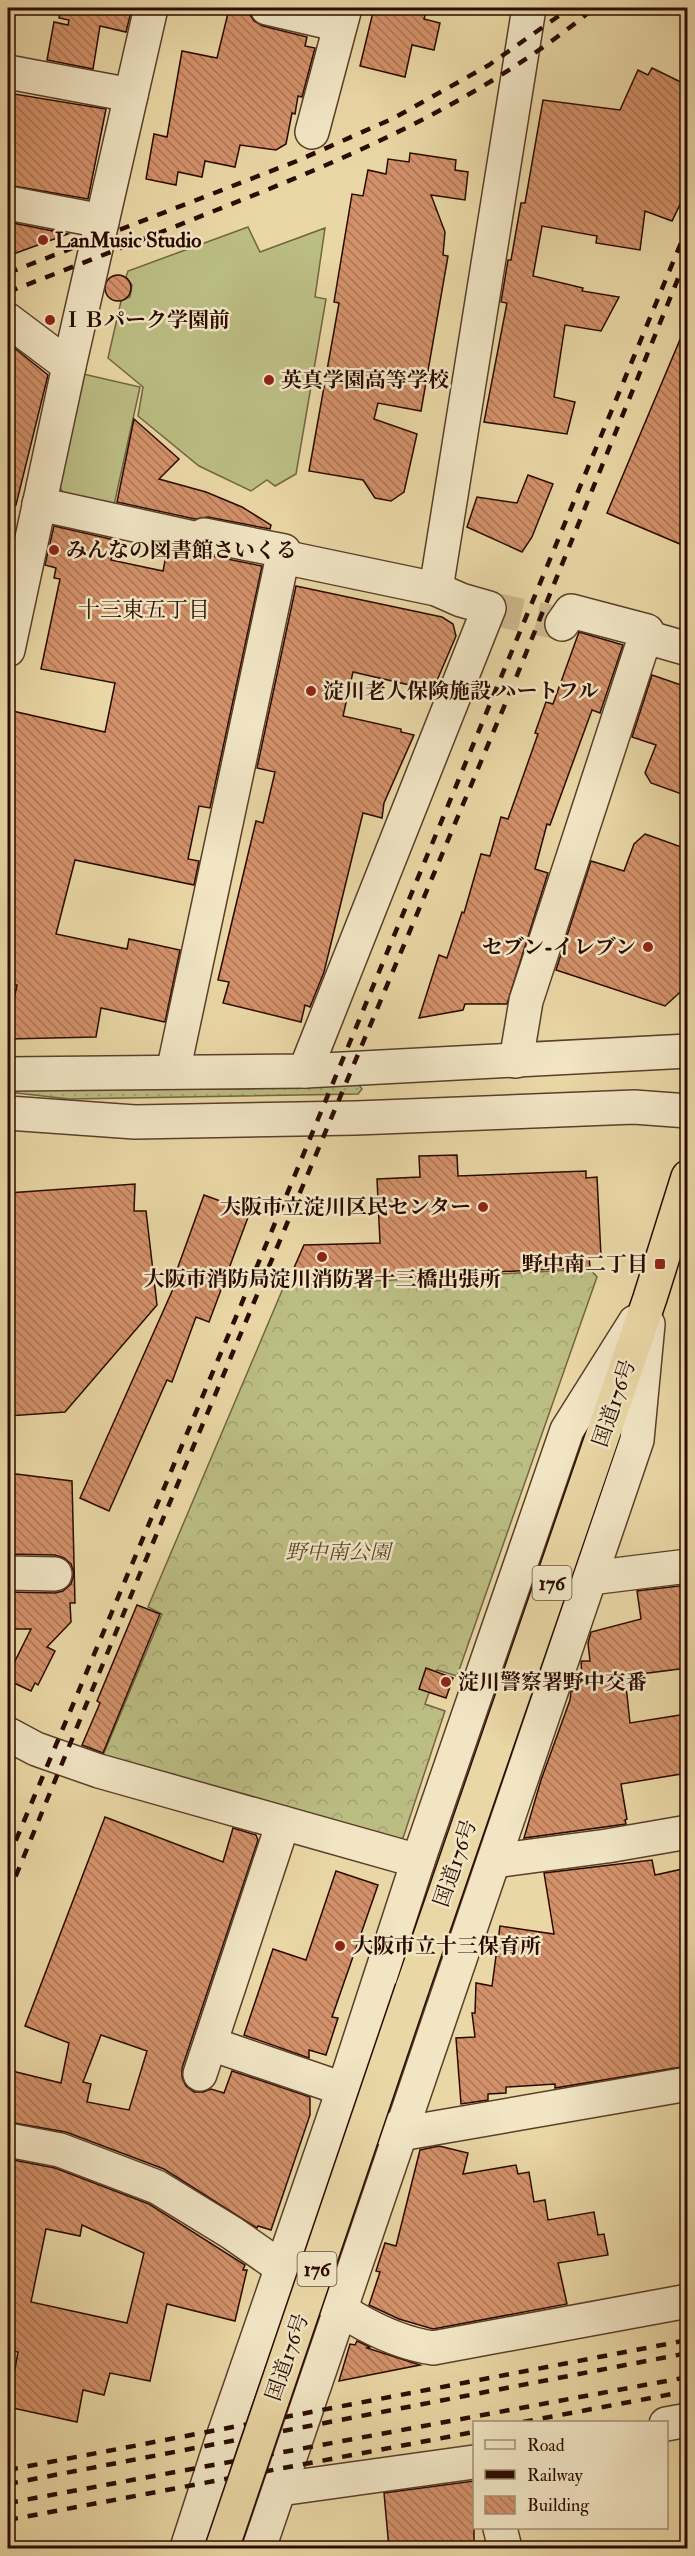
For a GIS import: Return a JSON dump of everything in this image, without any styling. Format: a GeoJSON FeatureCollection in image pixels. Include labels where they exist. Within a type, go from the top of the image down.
{"type":"FeatureCollection","features":[{"type":"Feature","properties":{"kind":"highway","name":"国道176号"},"geometry":{"type":"LineString","coordinates":[[222,2548],[650,1298],[687,1177]]}},
{"type":"Feature","properties":{"kind":"street"},"geometry":{"type":"LineString","coordinates":[[8,650],[69,366],[151,8]]}},
{"type":"Feature","properties":{"kind":"street"},"geometry":{"type":"LineString","coordinates":[[267,8],[343,16],[312,132]]}},
{"type":"Feature","properties":{"kind":"street"},"geometry":{"type":"LineString","coordinates":[[436,590],[529,8]]}},
{"type":"Feature","properties":{"kind":"street"},"geometry":{"type":"LineString","coordinates":[[8,72],[131,95]]}},
{"type":"Feature","properties":{"kind":"street"},"geometry":{"type":"LineString","coordinates":[[8,203],[102,221]]}},
{"type":"Feature","properties":{"kind":"street"},"geometry":{"type":"LineString","coordinates":[[8,320],[69,366]]}},
{"type":"Feature","properties":{"kind":"street"},"geometry":{"type":"LineString","coordinates":[[39,504],[204,540],[204,535],[284,551],[173,1072]]}},
{"type":"Feature","properties":{"kind":"street"},"geometry":{"type":"LineString","coordinates":[[283,557],[436,590],[489,608],[305,1071]]}},
{"type":"Feature","properties":{"kind":"street"},"geometry":{"type":"LineString","coordinates":[[516,1061],[526,1001],[647,632],[571,611],[562,624]]}},
{"type":"Feature","properties":{"kind":"street"},"geometry":{"type":"LineString","coordinates":[[645,637],[687,649]]}},
{"type":"Feature","properties":{"kind":"street"},"geometry":{"type":"LineString","coordinates":[[8,1074],[305,1071],[687,1051]]}},
{"type":"Feature","properties":{"kind":"street"},"geometry":{"type":"LineString","coordinates":[[8,1113],[135,1122],[356,1118],[634,1107],[687,1111]]}},
{"type":"Feature","properties":{"kind":"street"},"geometry":{"type":"LineString","coordinates":[[259,2548],[637,1440],[650,1298]]}},
{"type":"Feature","properties":{"kind":"street"},"geometry":{"type":"LineString","coordinates":[[187,2548],[418,1861],[567,1430],[650,1298]]}},
{"type":"Feature","properties":{"kind":"street"},"geometry":{"type":"LineString","coordinates":[[590,1578],[687,1566]]}},
{"type":"Feature","properties":{"kind":"street"},"geometry":{"type":"LineString","coordinates":[[8,1573],[55,1574]]}},
{"type":"Feature","properties":{"kind":"street"},"geometry":{"type":"LineString","coordinates":[[8,1734],[36,1749],[99,1771],[418,1861]]}},
{"type":"Feature","properties":{"kind":"street"},"geometry":{"type":"LineString","coordinates":[[200,2074],[283,1823]]}},
{"type":"Feature","properties":{"kind":"street"},"geometry":{"type":"LineString","coordinates":[[494,1861],[607,1846],[687,1832]]}},
{"type":"Feature","properties":{"kind":"street"},"geometry":{"type":"LineString","coordinates":[[211,2044],[339,2101],[400,2134],[687,2084]]}},
{"type":"Feature","properties":{"kind":"street"},"geometry":{"type":"LineString","coordinates":[[8,2140],[60,2150],[157,2187],[232,2234],[340,2308],[380,2331],[434,2348],[687,2301]]}},
{"type":"Feature","properties":{"kind":"street"},"geometry":{"type":"LineString","coordinates":[[668,2424],[687,2420]]}},
{"type":"Feature","properties":{"kind":"street"},"geometry":{"type":"LineString","coordinates":[[275,2502],[473,2462]]}},
{"type":"Feature","properties":{"kind":"street"},"geometry":{"type":"LineString","coordinates":[[275,2502],[277,2548]]}},
{"type":"Feature","properties":{"kind":"street"},"geometry":{"type":"LineString","coordinates":[[500,2529],[505,2548]]}},
{"type":"Feature","properties":{"kind":"green space"},"geometry":{"type":"Polygon","coordinates":[[[248,227],[260,252],[325,228],[315,297],[326,299],[296,474],[275,486],[267,480],[251,491],[199,466],[138,416],[143,387],[108,358],[121,301],[130,297],[132,285],[126,277],[128,271],[248,227]]]}},
{"type":"Feature","properties":{"kind":"green space"},"geometry":{"type":"Polygon","coordinates":[[[83,374],[140,387],[114,505],[65,495],[58,485],[83,374]]]}},
{"type":"Feature","properties":{"kind":"green space"},"geometry":{"type":"Polygon","coordinates":[[[359,1085],[362,1089],[358,1094],[69,1099],[8,1092],[8,1088],[238,1089],[359,1085]]]}},
{"type":"Feature","properties":{"kind":"green space","name":"野中南公園"},"geometry":{"type":"Polygon","coordinates":[[[590,1269],[597,1277],[457,1676],[437,1670],[425,1704],[445,1711],[403,1838],[393,1840],[102,1758],[162,1614],[148,1607],[284,1286],[590,1269]]]}},
{"type":"Feature","properties":{"kind":"building"},"geometry":{"type":"Polygon","coordinates":[[[60,8],[132,8],[126,32],[100,26],[93,69],[47,60],[54,22],[68,25],[69,20],[59,18],[60,8]]]}},
{"type":"Feature","properties":{"kind":"building"},"geometry":{"type":"Polygon","coordinates":[[[374,8],[427,8],[424,19],[440,23],[434,50],[412,45],[405,77],[360,66],[374,8]]]}},
{"type":"Feature","properties":{"kind":"building"},"geometry":{"type":"Polygon","coordinates":[[[229,9],[249,13],[254,21],[263,26],[307,37],[305,46],[315,48],[302,97],[298,96],[295,114],[292,113],[286,144],[276,150],[240,145],[235,167],[205,161],[202,177],[178,172],[176,185],[146,179],[154,134],[167,137],[182,51],[217,58],[229,9]]]}},
{"type":"Feature","properties":{"kind":"building"},"geometry":{"type":"Polygon","coordinates":[[[652,68],[687,85],[687,190],[672,221],[645,211],[640,250],[596,243],[597,236],[542,226],[533,276],[583,288],[582,291],[619,297],[601,331],[565,325],[554,397],[575,402],[567,434],[484,422],[507,303],[501,302],[508,260],[511,260],[521,203],[525,203],[543,100],[620,110],[638,70],[648,75],[652,68]]]}},
{"type":"Feature","properties":{"kind":"building"},"geometry":{"type":"Polygon","coordinates":[[[8,93],[106,109],[88,199],[8,185],[8,93]]]}},
{"type":"Feature","properties":{"kind":"building"},"geometry":{"type":"Polygon","coordinates":[[[410,153],[456,160],[455,170],[468,172],[465,200],[431,195],[445,232],[443,255],[448,256],[421,411],[378,403],[374,419],[417,434],[404,492],[391,501],[375,498],[363,480],[309,471],[339,303],[334,302],[352,194],[363,196],[368,170],[386,174],[388,159],[409,162],[410,153]]]}},
{"type":"Feature","properties":{"kind":"building"},"geometry":{"type":"Polygon","coordinates":[[[8,222],[68,234],[8,256],[8,222]]]}},
{"type":"Feature","properties":{"kind":"building"},"geometry":{"type":"Polygon","coordinates":[[[118,275],[127,279],[131,288],[127,297],[118,301],[109,297],[105,288],[109,279],[118,275]]]}},
{"type":"Feature","properties":{"kind":"building"},"geometry":{"type":"Polygon","coordinates":[[[687,323],[687,547],[607,513],[687,323]]]}},
{"type":"Feature","properties":{"kind":"building"},"geometry":{"type":"Polygon","coordinates":[[[8,343],[48,375],[16,505],[8,504],[8,343]]]}},
{"type":"Feature","properties":{"kind":"building"},"geometry":{"type":"Polygon","coordinates":[[[134,419],[179,459],[159,479],[206,492],[242,507],[271,525],[270,529],[208,517],[195,519],[117,502],[134,419]]]}},
{"type":"Feature","properties":{"kind":"building"},"geometry":{"type":"Polygon","coordinates":[[[528,475],[553,484],[532,537],[522,552],[467,527],[477,497],[517,503],[528,475]]]}},
{"type":"Feature","properties":{"kind":"building"},"geometry":{"type":"Polygon","coordinates":[[[54,526],[115,540],[111,560],[163,571],[167,551],[199,558],[212,556],[262,566],[210,808],[199,806],[188,859],[199,861],[194,885],[75,860],[56,934],[127,949],[129,939],[180,950],[165,1022],[101,1008],[96,1037],[8,1039],[8,1028],[17,985],[8,983],[8,710],[105,732],[115,683],[41,669],[60,579],[54,578],[56,568],[45,565],[54,526]]]}},
{"type":"Feature","properties":{"kind":"building"},"geometry":{"type":"Polygon","coordinates":[[[296,586],[442,617],[453,624],[456,636],[435,685],[416,680],[414,686],[353,672],[343,716],[401,729],[401,732],[414,735],[384,803],[382,818],[363,813],[324,972],[310,1007],[305,1005],[301,1022],[223,1003],[229,982],[218,980],[256,821],[263,823],[275,772],[257,768],[296,586]]]}},
{"type":"Feature","properties":{"kind":"building"},"geometry":{"type":"Polygon","coordinates":[[[579,632],[623,645],[600,713],[592,710],[550,825],[547,824],[535,869],[548,873],[507,1004],[465,1004],[463,1010],[419,1018],[439,955],[447,958],[462,912],[464,913],[481,854],[490,856],[501,817],[508,819],[538,734],[535,733],[546,702],[553,704],[579,632]]]}},
{"type":"Feature","properties":{"kind":"building"},"geometry":{"type":"Polygon","coordinates":[[[652,675],[687,687],[687,796],[651,783],[645,773],[656,745],[632,737],[652,675]]]}},
{"type":"Feature","properties":{"kind":"building"},"geometry":{"type":"Polygon","coordinates":[[[645,834],[687,849],[687,986],[665,1006],[556,970],[591,861],[624,871],[634,844],[645,834]]]}},
{"type":"Feature","properties":{"kind":"building","name":"大阪市立淀川区民センター"},"geometry":{"type":"Polygon","coordinates":[[[457,1155],[458,1176],[586,1171],[586,1178],[597,1177],[601,1256],[589,1257],[590,1267],[295,1283],[301,1269],[293,1270],[304,1245],[380,1243],[377,1179],[420,1177],[419,1156],[457,1155]]]}},
{"type":"Feature","properties":{"kind":"building"},"geometry":{"type":"Polygon","coordinates":[[[135,1184],[134,1211],[146,1211],[157,1305],[65,1412],[8,1416],[8,1193],[135,1184]]]}},
{"type":"Feature","properties":{"kind":"building"},"geometry":{"type":"Polygon","coordinates":[[[204,1195],[250,1212],[209,1322],[196,1317],[172,1382],[167,1380],[109,1511],[80,1498],[177,1280],[174,1278],[204,1195]]]}},
{"type":"Feature","properties":{"kind":"building"},"geometry":{"type":"Polygon","coordinates":[[[8,1473],[72,1481],[75,1603],[70,1603],[71,1622],[47,1647],[55,1651],[38,1685],[35,1683],[31,1691],[14,1683],[8,1690],[8,1675],[31,1629],[8,1629],[8,1592],[55,1593],[63,1591],[71,1584],[74,1574],[71,1564],[55,1555],[8,1554],[8,1473]]]}},
{"type":"Feature","properties":{"kind":"building"},"geometry":{"type":"Polygon","coordinates":[[[687,1585],[687,1668],[625,1676],[630,1723],[687,1714],[687,1773],[621,1784],[626,1824],[524,1838],[571,1691],[574,1691],[576,1677],[582,1677],[581,1661],[590,1661],[588,1643],[591,1632],[641,1619],[637,1591],[687,1585]]]}},
{"type":"Feature","properties":{"kind":"building"},"geometry":{"type":"Polygon","coordinates":[[[137,1605],[160,1614],[103,1753],[82,1745],[100,1703],[97,1701],[137,1605]]]}},
{"type":"Feature","properties":{"kind":"building"},"geometry":{"type":"Polygon","coordinates":[[[426,1668],[453,1678],[446,1698],[419,1689],[426,1668]]]}},
{"type":"Feature","properties":{"kind":"building"},"geometry":{"type":"Polygon","coordinates":[[[105,1817],[223,1862],[233,1828],[256,1835],[258,1840],[182,2068],[182,2077],[186,2086],[194,2092],[211,2089],[224,2093],[232,2071],[310,2097],[310,2115],[271,2230],[258,2226],[257,2228],[164,2169],[66,2132],[8,2122],[8,2070],[61,2083],[69,2043],[25,2026],[105,1817]],[[101,2035],[83,2082],[91,2084],[87,2102],[129,2110],[147,2051],[101,2035]]]}},
{"type":"Feature","properties":{"kind":"building"},"geometry":{"type":"Polygon","coordinates":[[[652,1860],[655,1875],[687,1868],[687,2066],[555,2088],[555,2084],[506,2087],[506,2093],[488,2094],[488,2100],[461,2104],[456,2038],[475,2037],[472,2013],[475,2013],[476,1983],[492,1986],[500,1926],[554,1934],[544,1873],[652,1860]]]}},
{"type":"Feature","properties":{"kind":"building"},"geometry":{"type":"Polygon","coordinates":[[[336,1871],[378,1885],[332,2017],[338,2018],[326,2055],[309,2050],[309,2058],[244,2035],[273,1949],[306,1960],[336,1871]]]}},
{"type":"Feature","properties":{"kind":"building"},"geometry":{"type":"Polygon","coordinates":[[[439,2146],[468,2153],[463,2174],[516,2165],[518,2174],[529,2172],[534,2202],[545,2200],[548,2220],[594,2212],[598,2235],[604,2234],[608,2255],[558,2263],[567,2304],[433,2329],[399,2319],[369,2305],[380,2272],[376,2271],[385,2243],[396,2246],[420,2150],[439,2146]]]}},
{"type":"Feature","properties":{"kind":"building"},"geometry":{"type":"Polygon","coordinates":[[[8,2159],[55,2168],[149,2204],[245,2265],[243,2270],[247,2270],[235,2321],[167,2304],[150,2381],[110,2373],[104,2395],[83,2390],[77,2422],[8,2407],[18,2352],[8,2350],[8,2159]],[[82,2225],[80,2236],[46,2229],[31,2302],[127,2323],[144,2253],[82,2225]]]}},
{"type":"Feature","properties":{"kind":"building"},"geometry":{"type":"Polygon","coordinates":[[[357,2341],[370,2347],[367,2348],[420,2365],[339,2381],[350,2344],[355,2345],[357,2341]]]}},
{"type":"Feature","properties":{"kind":"building"},"geometry":{"type":"Polygon","coordinates":[[[473,2481],[474,2548],[389,2548],[384,2493],[473,2481]]]}},
{"type":"Feature","properties":{"kind":"tunnel"},"geometry":{"type":"LineString","coordinates":[[489,608],[562,624]]}},
{"type":"Feature","properties":{"kind":"railway"},"geometry":{"type":"LineString","coordinates":[[8,273],[297,161],[394,118],[489,65],[570,8]]}},
{"type":"Feature","properties":{"kind":"railway"},"geometry":{"type":"LineString","coordinates":[[8,292],[318,169],[415,124],[508,71],[552,41],[594,8]]}},
{"type":"Feature","properties":{"kind":"railway"},"geometry":{"type":"LineString","coordinates":[[8,1859],[241,1305],[688,226]]}},
{"type":"Feature","properties":{"kind":"railway"},"geometry":{"type":"LineString","coordinates":[[8,1895],[139,1576],[511,690],[688,254]]}},
{"type":"Feature","properties":{"kind":"railway"},"geometry":{"type":"LineString","coordinates":[[8,2470],[688,2340]]}},
{"type":"Feature","properties":{"kind":"railway"},"geometry":{"type":"LineString","coordinates":[[8,2484],[688,2353]]}},
{"type":"Feature","properties":{"kind":"railway"},"geometry":{"type":"LineString","coordinates":[[8,2503],[688,2377]]}},
{"type":"Feature","properties":{"kind":"railway"},"geometry":{"type":"LineString","coordinates":[[528,2421],[688,2391]]}},
{"type":"Feature","properties":{"kind":"railway"},"geometry":{"type":"LineString","coordinates":[[8,2520],[473,2432]]}},
{"type":"Feature","properties":{"kind":"place","name":"LanMusic Studio"},"geometry":{"type":"Point","coordinates":[43,240]}},
{"type":"Feature","properties":{"kind":"place","name":"ＩＢパーク学園前"},"geometry":{"type":"Point","coordinates":[50,320]}},
{"type":"Feature","properties":{"kind":"place","name":"英真学園高等学校"},"geometry":{"type":"Point","coordinates":[269,380]}},
{"type":"Feature","properties":{"kind":"place","name":"みんなの図書館さいくる"},"geometry":{"type":"Point","coordinates":[54,550]}},
{"type":"Feature","properties":{"kind":"place","name":"淀川老人保険施設 ハートフル"},"geometry":{"type":"Point","coordinates":[311,691]}},
{"type":"Feature","properties":{"kind":"place","name":"セブン-イレブン"},"geometry":{"type":"Point","coordinates":[648,947]}},
{"type":"Feature","properties":{"kind":"place","name":"大阪市立淀川区民センター"},"geometry":{"type":"Point","coordinates":[483,1207]}},
{"type":"Feature","properties":{"kind":"place","name":"大阪市消防局淀川消防署十三橋出張所"},"geometry":{"type":"Point","coordinates":[322,1257]}},
{"type":"Feature","properties":{"kind":"place","name":"野中南二丁目"},"geometry":{"type":"Point","coordinates":[660,1264]}},
{"type":"Feature","properties":{"kind":"place","name":"淀川警察署野中交番"},"geometry":{"type":"Point","coordinates":[446,1682]}},
{"type":"Feature","properties":{"kind":"place","name":"大阪市立十三保育所"},"geometry":{"type":"Point","coordinates":[340,1946]}},
{"type":"Feature","properties":{"kind":"district","name":"十三東五丁目"},"geometry":{"type":"Point","coordinates":[144,609]}}]}
